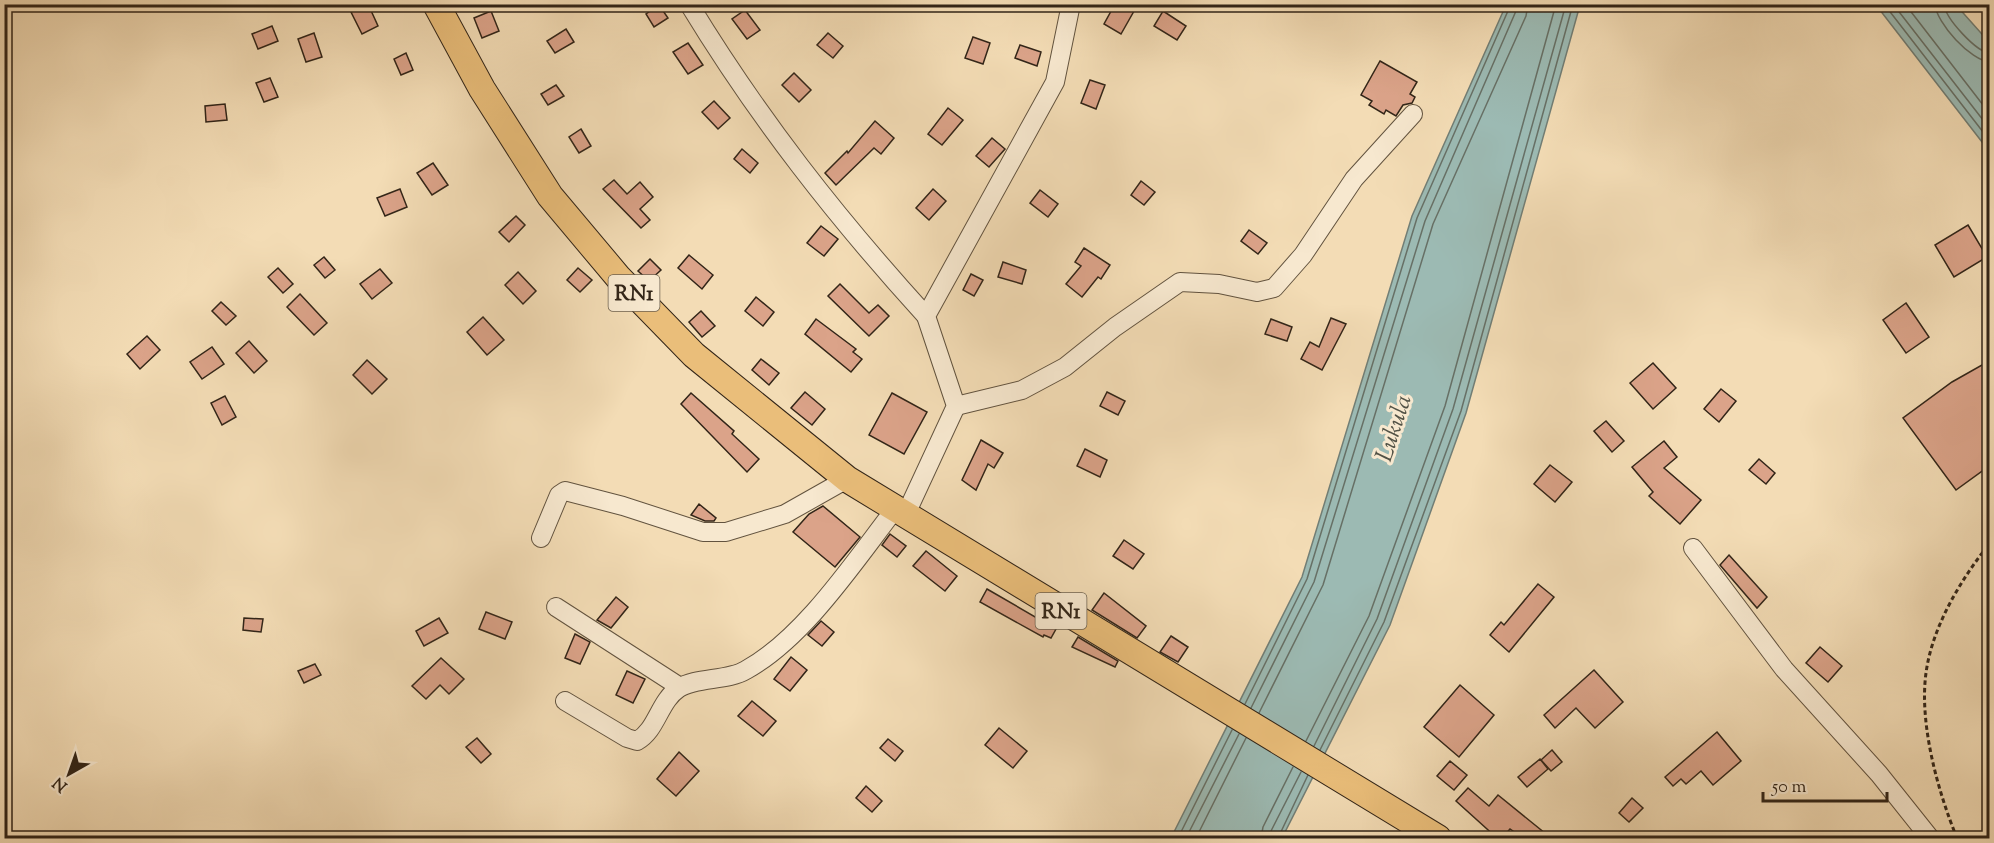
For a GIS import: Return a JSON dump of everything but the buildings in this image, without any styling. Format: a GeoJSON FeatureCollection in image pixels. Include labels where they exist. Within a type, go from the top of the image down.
{"type":"FeatureCollection","features":[{"type":"Feature","properties":{"kind":"highway","name":"RN1"},"geometry":{"type":"LineString","coordinates":[[436,4],[482,89],[550,196],[618,277],[694,355],[847,479],[1327,773],[1438,838]]}},
{"type":"Feature","properties":{"kind":"street"},"geometry":{"type":"LineString","coordinates":[[565,701],[627,738],[637,741],[647,735],[659,710],[680,687],[744,672],[780,647],[900,512],[956,406],[926,316],[854,236],[759,114],[689,4]]}},
{"type":"Feature","properties":{"kind":"street"},"geometry":{"type":"LineString","coordinates":[[926,316],[1055,82],[1071,4]]}},
{"type":"Feature","properties":{"kind":"street"},"geometry":{"type":"LineString","coordinates":[[956,406],[1022,390],[1065,367],[1123,321],[1180,282],[1219,284],[1257,292],[1274,288],[1303,255],[1354,179],[1413,114]]}},
{"type":"Feature","properties":{"kind":"street"},"geometry":{"type":"LineString","coordinates":[[541,538],[559,495],[564,491],[622,506],[703,532],[726,532],[785,514],[847,479]]}},
{"type":"Feature","properties":{"kind":"street"},"geometry":{"type":"LineString","coordinates":[[1693,548],[1784,669],[1879,774],[1930,838]]}},
{"type":"Feature","properties":{"kind":"street"},"geometry":{"type":"LineString","coordinates":[[556,607],[680,687]]}},
{"type":"Feature","properties":{"kind":"path"},"geometry":{"type":"LineString","coordinates":[[1957,838],[1937,778],[1929,734],[1926,674],[1945,614],[1989,543]]}},
{"type":"Feature","properties":{"kind":"water","name":"Lukula"},"geometry":{"type":"Polygon","coordinates":[[[1506,5],[1580,5],[1466,413],[1390,625],[1282,838],[1171,838],[1302,577],[1412,216],[1506,5]]]}},
{"type":"Feature","properties":{"kind":"water"},"geometry":{"type":"Polygon","coordinates":[[[1876,5],[1956,5],[1989,42],[1989,151],[1876,5]]]}}]}
